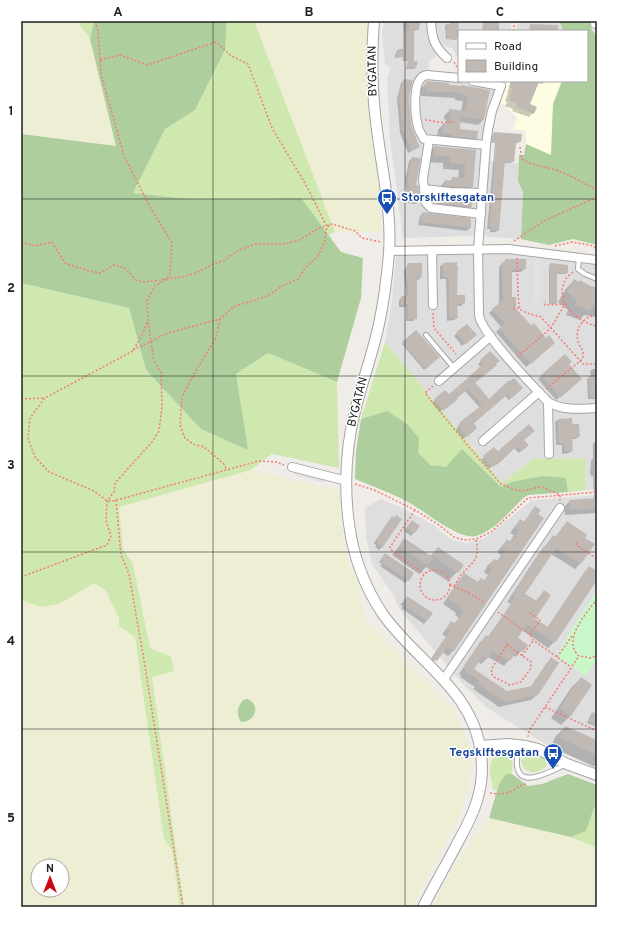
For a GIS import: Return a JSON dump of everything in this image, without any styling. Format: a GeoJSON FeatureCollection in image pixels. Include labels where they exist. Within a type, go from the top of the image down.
{"type":"FeatureCollection","features":[{"type":"Feature","properties":{"kind":"street","name":"BYGATAN"},"geometry":{"type":"LineString","coordinates":[[374,21],[372,72],[373,101],[385,190],[386,247],[384,297],[379,326],[352,426],[347,481],[349,526],[355,551],[371,595],[383,614],[409,644],[444,679],[469,713],[480,746],[482,769],[481,782],[475,808],[423,907]]}},
{"type":"Feature","properties":{"kind":"street"},"geometry":{"type":"LineString","coordinates":[[431,21],[434,44],[447,58]]}},
{"type":"Feature","properties":{"kind":"street"},"geometry":{"type":"LineString","coordinates":[[458,78],[427,75],[422,76],[419,79],[415,97],[418,128],[424,139],[486,145]]}},
{"type":"Feature","properties":{"kind":"street"},"geometry":{"type":"LineString","coordinates":[[479,82],[501,86],[490,123],[486,145],[478,249],[480,319],[491,336],[548,402],[556,407],[565,409],[597,408]]}},
{"type":"Feature","properties":{"kind":"street"},"geometry":{"type":"LineString","coordinates":[[429,140],[423,179],[426,203],[431,208],[481,214]]}},
{"type":"Feature","properties":{"kind":"street"},"geometry":{"type":"LineString","coordinates":[[424,189],[450,192],[482,193]]}},
{"type":"Feature","properties":{"kind":"street"},"geometry":{"type":"LineString","coordinates":[[386,247],[432,250],[517,250],[597,260]]}},
{"type":"Feature","properties":{"kind":"street"},"geometry":{"type":"LineString","coordinates":[[432,250],[433,305]]}},
{"type":"Feature","properties":{"kind":"street"},"geometry":{"type":"LineString","coordinates":[[439,381],[491,336]]}},
{"type":"Feature","properties":{"kind":"street"},"geometry":{"type":"LineString","coordinates":[[483,441],[539,393]]}},
{"type":"Feature","properties":{"kind":"street"},"geometry":{"type":"LineString","coordinates":[[548,402],[549,454]]}},
{"type":"Feature","properties":{"kind":"street"},"geometry":{"type":"LineString","coordinates":[[292,467],[347,481]]}},
{"type":"Feature","properties":{"kind":"street"},"geometry":{"type":"LineString","coordinates":[[444,679],[560,508]]}},
{"type":"Feature","properties":{"kind":"street"},"geometry":{"type":"LineString","coordinates":[[480,746],[496,744],[523,745],[538,749],[567,764],[597,775]]}},
{"type":"Feature","properties":{"kind":"lane"},"geometry":{"type":"LineString","coordinates":[[579,257],[578,269],[597,279]]}},
{"type":"Feature","properties":{"kind":"lane"},"geometry":{"type":"LineString","coordinates":[[426,335],[454,368]]}},
{"type":"Feature","properties":{"kind":"lane"},"geometry":{"type":"LineString","coordinates":[[523,745],[517,762],[520,775],[527,778],[535,778],[567,764]]}},
{"type":"Feature","properties":{"kind":"path"},"geometry":{"type":"LineString","coordinates":[[21,578],[107,545],[111,536],[106,521],[107,501],[114,492],[115,483],[152,442],[159,431],[162,406],[161,373],[154,361],[148,321],[147,300],[155,286],[167,279],[170,274],[172,242],[150,207],[124,156],[101,74],[98,31],[95,21]]}},
{"type":"Feature","properties":{"kind":"path"},"geometry":{"type":"LineString","coordinates":[[100,60],[120,55],[147,65],[216,42],[230,55],[248,64],[272,128],[306,184],[326,225]]}},
{"type":"Feature","properties":{"kind":"path"},"geometry":{"type":"LineString","coordinates":[[447,58],[454,62],[458,69]]}},
{"type":"Feature","properties":{"kind":"path"},"geometry":{"type":"LineString","coordinates":[[418,122],[433,120],[439,123],[444,121],[454,123]]}},
{"type":"Feature","properties":{"kind":"path"},"geometry":{"type":"LineString","coordinates":[[520,147],[522,160],[529,164],[562,172],[597,189]]}},
{"type":"Feature","properties":{"kind":"path"},"geometry":{"type":"LineString","coordinates":[[513,242],[544,221],[597,197]]}},
{"type":"Feature","properties":{"kind":"path"},"geometry":{"type":"LineString","coordinates":[[21,242],[35,246],[52,242],[65,262],[89,271],[100,273],[114,265],[125,268],[136,280],[144,282],[183,277],[196,273],[213,264],[223,261],[239,250],[256,244],[284,244],[299,240],[326,225],[332,224],[355,231],[362,238],[386,247]]}},
{"type":"Feature","properties":{"kind":"path"},"geometry":{"type":"LineString","coordinates":[[21,399],[44,398],[168,333],[220,319],[233,307],[267,296],[284,285],[298,279],[305,268],[318,256],[325,241],[326,230],[330,225]]}},
{"type":"Feature","properties":{"kind":"path"},"geometry":{"type":"LineString","coordinates":[[517,250],[520,308],[527,314],[541,317],[580,362],[583,364],[597,364]]}},
{"type":"Feature","properties":{"kind":"path"},"geometry":{"type":"LineString","coordinates":[[578,269],[571,272],[564,282],[563,294],[565,304],[583,321],[597,326]]}},
{"type":"Feature","properties":{"kind":"path"},"geometry":{"type":"LineString","coordinates":[[544,301],[545,305],[565,304]]}},
{"type":"Feature","properties":{"kind":"path"},"geometry":{"type":"LineString","coordinates":[[512,361],[550,329],[565,304]]}},
{"type":"Feature","properties":{"kind":"path"},"geometry":{"type":"LineString","coordinates":[[433,305],[434,328],[462,361]]}},
{"type":"Feature","properties":{"kind":"path"},"geometry":{"type":"LineString","coordinates":[[513,309],[520,308]]}},
{"type":"Feature","properties":{"kind":"path"},"geometry":{"type":"LineString","coordinates":[[539,393],[580,362],[583,354],[579,343],[578,331],[583,321],[590,316],[597,315]]}},
{"type":"Feature","properties":{"kind":"path"},"geometry":{"type":"LineString","coordinates":[[220,319],[216,338],[195,372],[182,397],[180,425],[185,438],[193,444],[204,447],[213,454],[224,465],[226,470]]}},
{"type":"Feature","properties":{"kind":"path"},"geometry":{"type":"LineString","coordinates":[[133,351],[148,321]]}},
{"type":"Feature","properties":{"kind":"path"},"geometry":{"type":"LineString","coordinates":[[44,398],[30,418],[28,439],[36,457],[49,472],[94,491],[107,501],[113,501],[259,461],[276,462],[292,467]]}},
{"type":"Feature","properties":{"kind":"path"},"geometry":{"type":"LineString","coordinates":[[347,481],[374,490],[415,510],[439,525],[454,537],[464,540],[476,539],[491,532],[528,498],[597,492]]}},
{"type":"Feature","properties":{"kind":"path"},"geometry":{"type":"LineString","coordinates":[[116,500],[121,555],[131,582],[183,907]]}},
{"type":"Feature","properties":{"kind":"path"},"geometry":{"type":"LineString","coordinates":[[415,510],[390,547],[391,550],[424,574]]}},
{"type":"Feature","properties":{"kind":"path"},"geometry":{"type":"LineString","coordinates":[[454,586],[462,573],[470,567],[476,559],[476,539]]}},
{"type":"Feature","properties":{"kind":"path"},"geometry":{"type":"LineString","coordinates":[[576,543],[579,547],[597,559]]}},
{"type":"Feature","properties":{"kind":"path"},"geometry":{"type":"LineString","coordinates":[[434,570],[440,571],[446,575],[450,585],[448,592],[442,598],[435,600],[427,598],[421,592],[419,585],[421,577],[424,574],[434,570]]}},
{"type":"Feature","properties":{"kind":"path"},"geometry":{"type":"LineString","coordinates":[[450,585],[469,593],[492,608],[530,635],[533,640],[571,668]]}},
{"type":"Feature","properties":{"kind":"path"},"geometry":{"type":"LineString","coordinates":[[557,657],[597,599]]}},
{"type":"Feature","properties":{"kind":"path"},"geometry":{"type":"LineString","coordinates":[[530,614],[540,620],[530,635]]}},
{"type":"Feature","properties":{"kind":"path"},"geometry":{"type":"LineString","coordinates":[[574,633],[572,643],[579,656],[591,658],[597,655]]}},
{"type":"Feature","properties":{"kind":"path"},"geometry":{"type":"LineString","coordinates":[[522,656],[533,640]]}},
{"type":"Feature","properties":{"kind":"path"},"geometry":{"type":"LineString","coordinates":[[507,644],[522,656],[531,662],[532,668],[521,682],[508,685],[494,677],[491,673],[491,670],[507,644]]}},
{"type":"Feature","properties":{"kind":"path"},"geometry":{"type":"LineString","coordinates":[[523,745],[529,731],[579,656]]}},
{"type":"Feature","properties":{"kind":"path"},"geometry":{"type":"LineString","coordinates":[[546,707],[597,730]]}},
{"type":"Feature","properties":{"kind":"path"},"geometry":{"type":"LineString","coordinates":[[490,793],[498,794],[511,792],[520,785],[527,784]]}},
{"type":"Feature","properties":{"kind":"shaded area"},"geometry":{"type":"Polygon","coordinates":[[[21,21],[79,21],[80,25],[90,39],[116,146],[21,134],[21,21]]]}},
{"type":"Feature","properties":{"kind":"shaded area"},"geometry":{"type":"Polygon","coordinates":[[[254,21],[368,21],[366,72],[370,123],[379,186],[382,232],[335,232],[254,21]]]}},
{"type":"Feature","properties":{"kind":"shaded area"},"geometry":{"type":"Polygon","coordinates":[[[384,21],[428,21],[430,42],[436,56],[429,61],[428,77],[458,80],[458,82],[468,82],[498,88],[483,161],[518,163],[518,181],[523,192],[521,239],[475,236],[403,238],[390,139],[387,79],[391,67],[385,64],[382,34],[384,21]]]}},
{"type":"Feature","properties":{"kind":"shaded area"},"geometry":{"type":"Polygon","coordinates":[[[435,21],[511,21],[511,30],[458,30],[458,57],[452,48],[439,44],[435,21]]]}},
{"type":"Feature","properties":{"kind":"shaded area"},"geometry":{"type":"Polygon","coordinates":[[[517,21],[559,21],[564,30],[517,30],[517,21]]]}},
{"type":"Feature","properties":{"kind":"shaded area"},"geometry":{"type":"Polygon","coordinates":[[[506,82],[562,82],[553,104],[551,156],[526,144],[526,131],[513,129],[517,117],[503,104],[498,102],[506,82]]]}},
{"type":"Feature","properties":{"kind":"shaded area"},"geometry":{"type":"Polygon","coordinates":[[[494,253],[534,255],[597,264],[597,489],[586,490],[585,458],[533,459],[502,483],[385,342],[392,300],[396,254],[494,253]]]}},
{"type":"Feature","properties":{"kind":"shaded area"},"geometry":{"type":"Polygon","coordinates":[[[534,258],[540,258],[540,303],[534,303],[534,258]]]}},
{"type":"Feature","properties":{"kind":"shaded area"},"geometry":{"type":"Polygon","coordinates":[[[251,470],[340,491],[340,509],[346,557],[358,583],[365,620],[454,710],[471,750],[469,784],[461,811],[412,907],[184,907],[152,676],[173,671],[171,657],[150,648],[133,564],[123,549],[119,507],[251,470]]]}},
{"type":"Feature","properties":{"kind":"shaded area"},"geometry":{"type":"Polygon","coordinates":[[[295,470],[325,478],[324,483],[294,475],[295,470]]]}},
{"type":"Feature","properties":{"kind":"shaded area"},"geometry":{"type":"Polygon","coordinates":[[[597,495],[597,591],[577,620],[557,656],[593,664],[597,663],[597,767],[547,745],[503,718],[486,707],[461,682],[399,609],[394,596],[372,564],[366,537],[365,508],[381,499],[398,506],[434,525],[450,539],[465,543],[485,538],[532,500],[597,495]]]}},
{"type":"Feature","properties":{"kind":"shaded area"},"geometry":{"type":"Polygon","coordinates":[[[94,583],[106,591],[119,618],[119,626],[135,637],[164,839],[172,850],[180,907],[21,907],[21,600],[41,607],[58,604],[94,583]]]}},
{"type":"Feature","properties":{"kind":"shaded area"},"geometry":{"type":"Polygon","coordinates":[[[489,818],[571,837],[597,848],[597,907],[432,907],[454,867],[473,839],[485,826],[489,818]]]}},
{"type":"Feature","properties":{"kind":"green space"},"geometry":{"type":"Polygon","coordinates":[[[79,21],[94,21],[90,39],[80,25],[79,21]]]}},
{"type":"Feature","properties":{"kind":"green space"},"geometry":{"type":"Polygon","coordinates":[[[94,21],[227,21],[225,50],[195,110],[165,129],[133,193],[189,199],[301,198],[341,252],[363,258],[361,298],[337,382],[268,353],[236,374],[248,450],[201,429],[146,370],[129,308],[21,283],[21,134],[116,146],[90,39],[94,21]]]}},
{"type":"Feature","properties":{"kind":"green space"},"geometry":{"type":"Polygon","coordinates":[[[227,21],[254,21],[335,232],[328,235],[300,198],[188,199],[133,193],[165,129],[195,110],[225,50],[227,21]]]}},
{"type":"Feature","properties":{"kind":"green space"},"geometry":{"type":"Polygon","coordinates":[[[559,21],[589,21],[591,28],[597,37],[597,245],[573,239],[549,245],[521,239],[523,192],[518,181],[519,155],[524,155],[526,144],[551,155],[553,104],[562,82],[588,82],[588,30],[564,30],[559,21]]]}},
{"type":"Feature","properties":{"kind":"green space"},"geometry":{"type":"Polygon","coordinates":[[[21,283],[129,308],[146,371],[247,450],[236,374],[268,353],[337,382],[339,468],[272,454],[251,470],[119,507],[123,549],[133,564],[150,648],[171,657],[174,671],[152,677],[184,907],[180,907],[172,850],[164,839],[135,637],[119,626],[119,618],[106,591],[94,583],[59,604],[41,607],[21,600],[21,283]]]}},
{"type":"Feature","properties":{"kind":"green space"},"geometry":{"type":"Polygon","coordinates":[[[385,342],[502,483],[533,459],[585,458],[586,490],[568,492],[566,478],[512,482],[501,488],[479,466],[456,468],[438,467],[428,462],[415,449],[387,411],[361,419],[385,342]]]}},
{"type":"Feature","properties":{"kind":"green space"},"geometry":{"type":"Polygon","coordinates":[[[387,411],[407,424],[419,438],[418,453],[431,465],[446,467],[462,449],[501,487],[512,482],[543,476],[566,478],[568,492],[528,495],[489,530],[476,536],[460,534],[408,502],[355,479],[356,451],[361,419],[387,411]]]}},
{"type":"Feature","properties":{"kind":"green space"},"geometry":{"type":"Polygon","coordinates":[[[597,591],[597,663],[593,665],[586,676],[557,656],[577,620],[597,591]]]}},
{"type":"Feature","properties":{"kind":"green space"},"geometry":{"type":"Polygon","coordinates":[[[247,699],[254,705],[255,712],[250,719],[241,722],[238,716],[238,708],[243,700],[247,699]]]}},
{"type":"Feature","properties":{"kind":"green space"},"geometry":{"type":"Polygon","coordinates":[[[503,748],[507,750],[511,756],[512,774],[506,774],[499,784],[497,791],[493,790],[490,764],[499,752],[498,750],[503,748]]]}},
{"type":"Feature","properties":{"kind":"green space"},"geometry":{"type":"Polygon","coordinates":[[[530,754],[535,754],[545,758],[547,765],[540,771],[528,771],[522,765],[521,760],[530,754]]]}},
{"type":"Feature","properties":{"kind":"green space"},"geometry":{"type":"Polygon","coordinates":[[[506,774],[512,774],[528,786],[542,784],[568,774],[597,785],[597,804],[594,808],[586,831],[571,837],[489,818],[499,784],[506,774]]]}},
{"type":"Feature","properties":{"kind":"green space"},"geometry":{"type":"Polygon","coordinates":[[[597,804],[597,848],[571,837],[586,831],[594,808],[597,804]]]}},
{"type":"Feature","properties":{"kind":"building"},"geometry":{"type":"Polygon","coordinates":[[[409,21],[420,21],[419,30],[409,30],[409,21]]]}},
{"type":"Feature","properties":{"kind":"building"},"geometry":{"type":"Polygon","coordinates":[[[450,21],[459,21],[458,39],[447,39],[446,24],[450,24],[450,21]]]}},
{"type":"Feature","properties":{"kind":"building"},"geometry":{"type":"Polygon","coordinates":[[[483,22],[499,22],[499,30],[483,30],[483,22]]]}},
{"type":"Feature","properties":{"kind":"building"},"geometry":{"type":"Polygon","coordinates":[[[530,24],[558,25],[558,30],[529,30],[530,24]]]}},
{"type":"Feature","properties":{"kind":"building"},"geometry":{"type":"Polygon","coordinates":[[[403,31],[414,31],[414,61],[418,61],[416,68],[406,68],[408,60],[404,60],[404,57],[396,57],[396,52],[399,49],[403,49],[403,31]]]}},
{"type":"Feature","properties":{"kind":"building"},"geometry":{"type":"Polygon","coordinates":[[[404,79],[413,80],[409,96],[410,114],[412,128],[420,147],[411,150],[403,130],[399,96],[404,79]]]}},
{"type":"Feature","properties":{"kind":"building"},"geometry":{"type":"Polygon","coordinates":[[[427,81],[490,90],[484,120],[461,116],[460,129],[478,131],[477,139],[452,136],[452,134],[442,133],[443,123],[450,124],[451,114],[449,114],[449,109],[465,111],[468,96],[460,93],[425,91],[426,88],[423,87],[427,81]]]}},
{"type":"Feature","properties":{"kind":"building"},"geometry":{"type":"Polygon","coordinates":[[[511,82],[539,82],[530,104],[537,107],[534,114],[516,107],[517,104],[509,101],[512,89],[509,87],[511,82]]]}},
{"type":"Feature","properties":{"kind":"building"},"geometry":{"type":"Polygon","coordinates":[[[494,132],[522,134],[521,142],[518,141],[516,143],[514,162],[505,161],[499,231],[492,230],[492,227],[489,227],[497,141],[493,141],[494,132]]]}},
{"type":"Feature","properties":{"kind":"building"},"geometry":{"type":"Polygon","coordinates":[[[434,146],[476,150],[473,187],[444,186],[445,180],[452,181],[452,177],[464,178],[465,164],[449,163],[450,157],[433,155],[434,146]]]}},
{"type":"Feature","properties":{"kind":"building"},"geometry":{"type":"Polygon","coordinates":[[[412,157],[421,158],[416,185],[418,185],[420,201],[410,201],[408,177],[412,157]]]}},
{"type":"Feature","properties":{"kind":"building"},"geometry":{"type":"Polygon","coordinates":[[[438,196],[473,198],[472,207],[438,203],[438,196]]]}},
{"type":"Feature","properties":{"kind":"building"},"geometry":{"type":"Polygon","coordinates":[[[422,212],[471,218],[471,228],[421,222],[422,212]]]}},
{"type":"Feature","properties":{"kind":"building"},"geometry":{"type":"Polygon","coordinates":[[[505,259],[526,259],[526,269],[512,269],[512,297],[516,297],[516,309],[531,325],[534,323],[546,338],[549,335],[555,343],[531,364],[499,328],[505,323],[492,309],[503,300],[502,262],[505,262],[505,259]]]}},
{"type":"Feature","properties":{"kind":"building"},"geometry":{"type":"Polygon","coordinates":[[[457,262],[457,295],[465,295],[465,303],[457,304],[458,318],[449,318],[449,277],[443,277],[443,263],[457,262]]]}},
{"type":"Feature","properties":{"kind":"building"},"geometry":{"type":"Polygon","coordinates":[[[408,263],[422,263],[422,277],[417,277],[417,319],[408,319],[408,304],[401,305],[401,296],[408,296],[406,267],[408,267],[408,263]]]}},
{"type":"Feature","properties":{"kind":"building"},"geometry":{"type":"Polygon","coordinates":[[[550,263],[568,265],[568,273],[557,273],[557,303],[550,303],[550,263]]]}},
{"type":"Feature","properties":{"kind":"building"},"geometry":{"type":"Polygon","coordinates":[[[574,279],[579,282],[580,280],[590,286],[597,287],[597,306],[592,305],[590,311],[575,305],[577,300],[567,292],[574,279]]]}},
{"type":"Feature","properties":{"kind":"building"},"geometry":{"type":"Polygon","coordinates":[[[467,324],[477,335],[466,344],[456,332],[467,324]]]}},
{"type":"Feature","properties":{"kind":"building"},"geometry":{"type":"Polygon","coordinates":[[[416,330],[440,357],[426,369],[402,342],[416,330]]]}},
{"type":"Feature","properties":{"kind":"building"},"geometry":{"type":"Polygon","coordinates":[[[490,351],[500,361],[475,383],[489,399],[509,380],[510,381],[514,378],[523,388],[512,398],[508,394],[474,423],[477,428],[467,437],[458,426],[461,424],[460,422],[482,405],[468,389],[457,398],[458,399],[443,410],[434,399],[445,390],[449,394],[469,377],[483,364],[480,360],[490,351]]]}},
{"type":"Feature","properties":{"kind":"building"},"geometry":{"type":"Polygon","coordinates":[[[565,354],[572,362],[569,364],[582,379],[560,398],[541,375],[565,354]]]}},
{"type":"Feature","properties":{"kind":"building"},"geometry":{"type":"Polygon","coordinates":[[[589,376],[597,376],[597,397],[590,397],[589,376]]]}},
{"type":"Feature","properties":{"kind":"building"},"geometry":{"type":"Polygon","coordinates":[[[572,418],[573,424],[579,424],[580,437],[572,437],[573,451],[564,451],[564,443],[559,443],[558,419],[572,418]]]}},
{"type":"Feature","properties":{"kind":"building"},"geometry":{"type":"Polygon","coordinates":[[[529,424],[535,431],[524,440],[529,445],[522,451],[517,446],[497,465],[496,464],[492,467],[483,456],[494,447],[498,451],[529,424]]]}},
{"type":"Feature","properties":{"kind":"building"},"geometry":{"type":"Polygon","coordinates":[[[597,498],[597,508],[570,510],[569,500],[597,498]]]}},
{"type":"Feature","properties":{"kind":"building"},"geometry":{"type":"Polygon","coordinates":[[[535,506],[541,510],[538,514],[544,518],[454,651],[447,647],[437,661],[432,657],[450,631],[446,629],[451,621],[455,624],[463,612],[459,609],[461,607],[448,598],[464,573],[478,582],[481,578],[485,581],[492,569],[489,566],[494,559],[498,561],[506,549],[502,547],[507,539],[511,542],[519,530],[515,527],[520,519],[524,522],[535,506]]]}},
{"type":"Feature","properties":{"kind":"building"},"geometry":{"type":"Polygon","coordinates":[[[396,515],[402,519],[382,548],[377,544],[378,542],[376,540],[392,516],[394,518],[396,515]]]}},
{"type":"Feature","properties":{"kind":"building"},"geometry":{"type":"Polygon","coordinates":[[[412,520],[420,526],[415,533],[406,528],[412,520]]]}},
{"type":"Feature","properties":{"kind":"building"},"geometry":{"type":"Polygon","coordinates":[[[567,521],[587,535],[585,538],[595,544],[581,564],[556,548],[525,594],[537,601],[544,590],[551,595],[535,619],[548,627],[589,566],[597,571],[597,580],[555,643],[527,624],[518,638],[528,645],[523,652],[518,650],[510,661],[493,651],[488,659],[483,656],[474,669],[507,691],[532,686],[551,657],[559,663],[538,695],[505,702],[478,684],[480,681],[463,668],[486,635],[489,637],[515,598],[512,596],[544,546],[545,547],[553,535],[556,537],[567,521]]]}},
{"type":"Feature","properties":{"kind":"building"},"geometry":{"type":"Polygon","coordinates":[[[404,538],[434,558],[428,566],[399,546],[404,538]]]}},
{"type":"Feature","properties":{"kind":"building"},"geometry":{"type":"Polygon","coordinates":[[[438,547],[464,565],[458,573],[432,555],[438,547]]]}},
{"type":"Feature","properties":{"kind":"building"},"geometry":{"type":"Polygon","coordinates":[[[385,553],[414,573],[409,581],[382,563],[384,561],[381,559],[385,553]]]}},
{"type":"Feature","properties":{"kind":"building"},"geometry":{"type":"Polygon","coordinates":[[[407,596],[433,613],[427,621],[403,605],[405,603],[403,601],[407,596]]]}},
{"type":"Feature","properties":{"kind":"building"},"geometry":{"type":"Polygon","coordinates":[[[581,677],[592,685],[571,716],[560,708],[581,677]]]}},
{"type":"Feature","properties":{"kind":"building"},"geometry":{"type":"Polygon","coordinates":[[[592,712],[597,714],[597,725],[588,721],[592,712]]]}},
{"type":"Feature","properties":{"kind":"building"},"geometry":{"type":"Polygon","coordinates":[[[565,726],[597,740],[597,755],[559,738],[565,726]]]}},
{"type":"Feature","properties":{"kind":"place","name":"Storskiftesgatan"},"geometry":{"type":"Point","coordinates":[387,215]}},
{"type":"Feature","properties":{"kind":"place","name":"Tegskiftesgatan"},"geometry":{"type":"Point","coordinates":[553,770]}}]}
